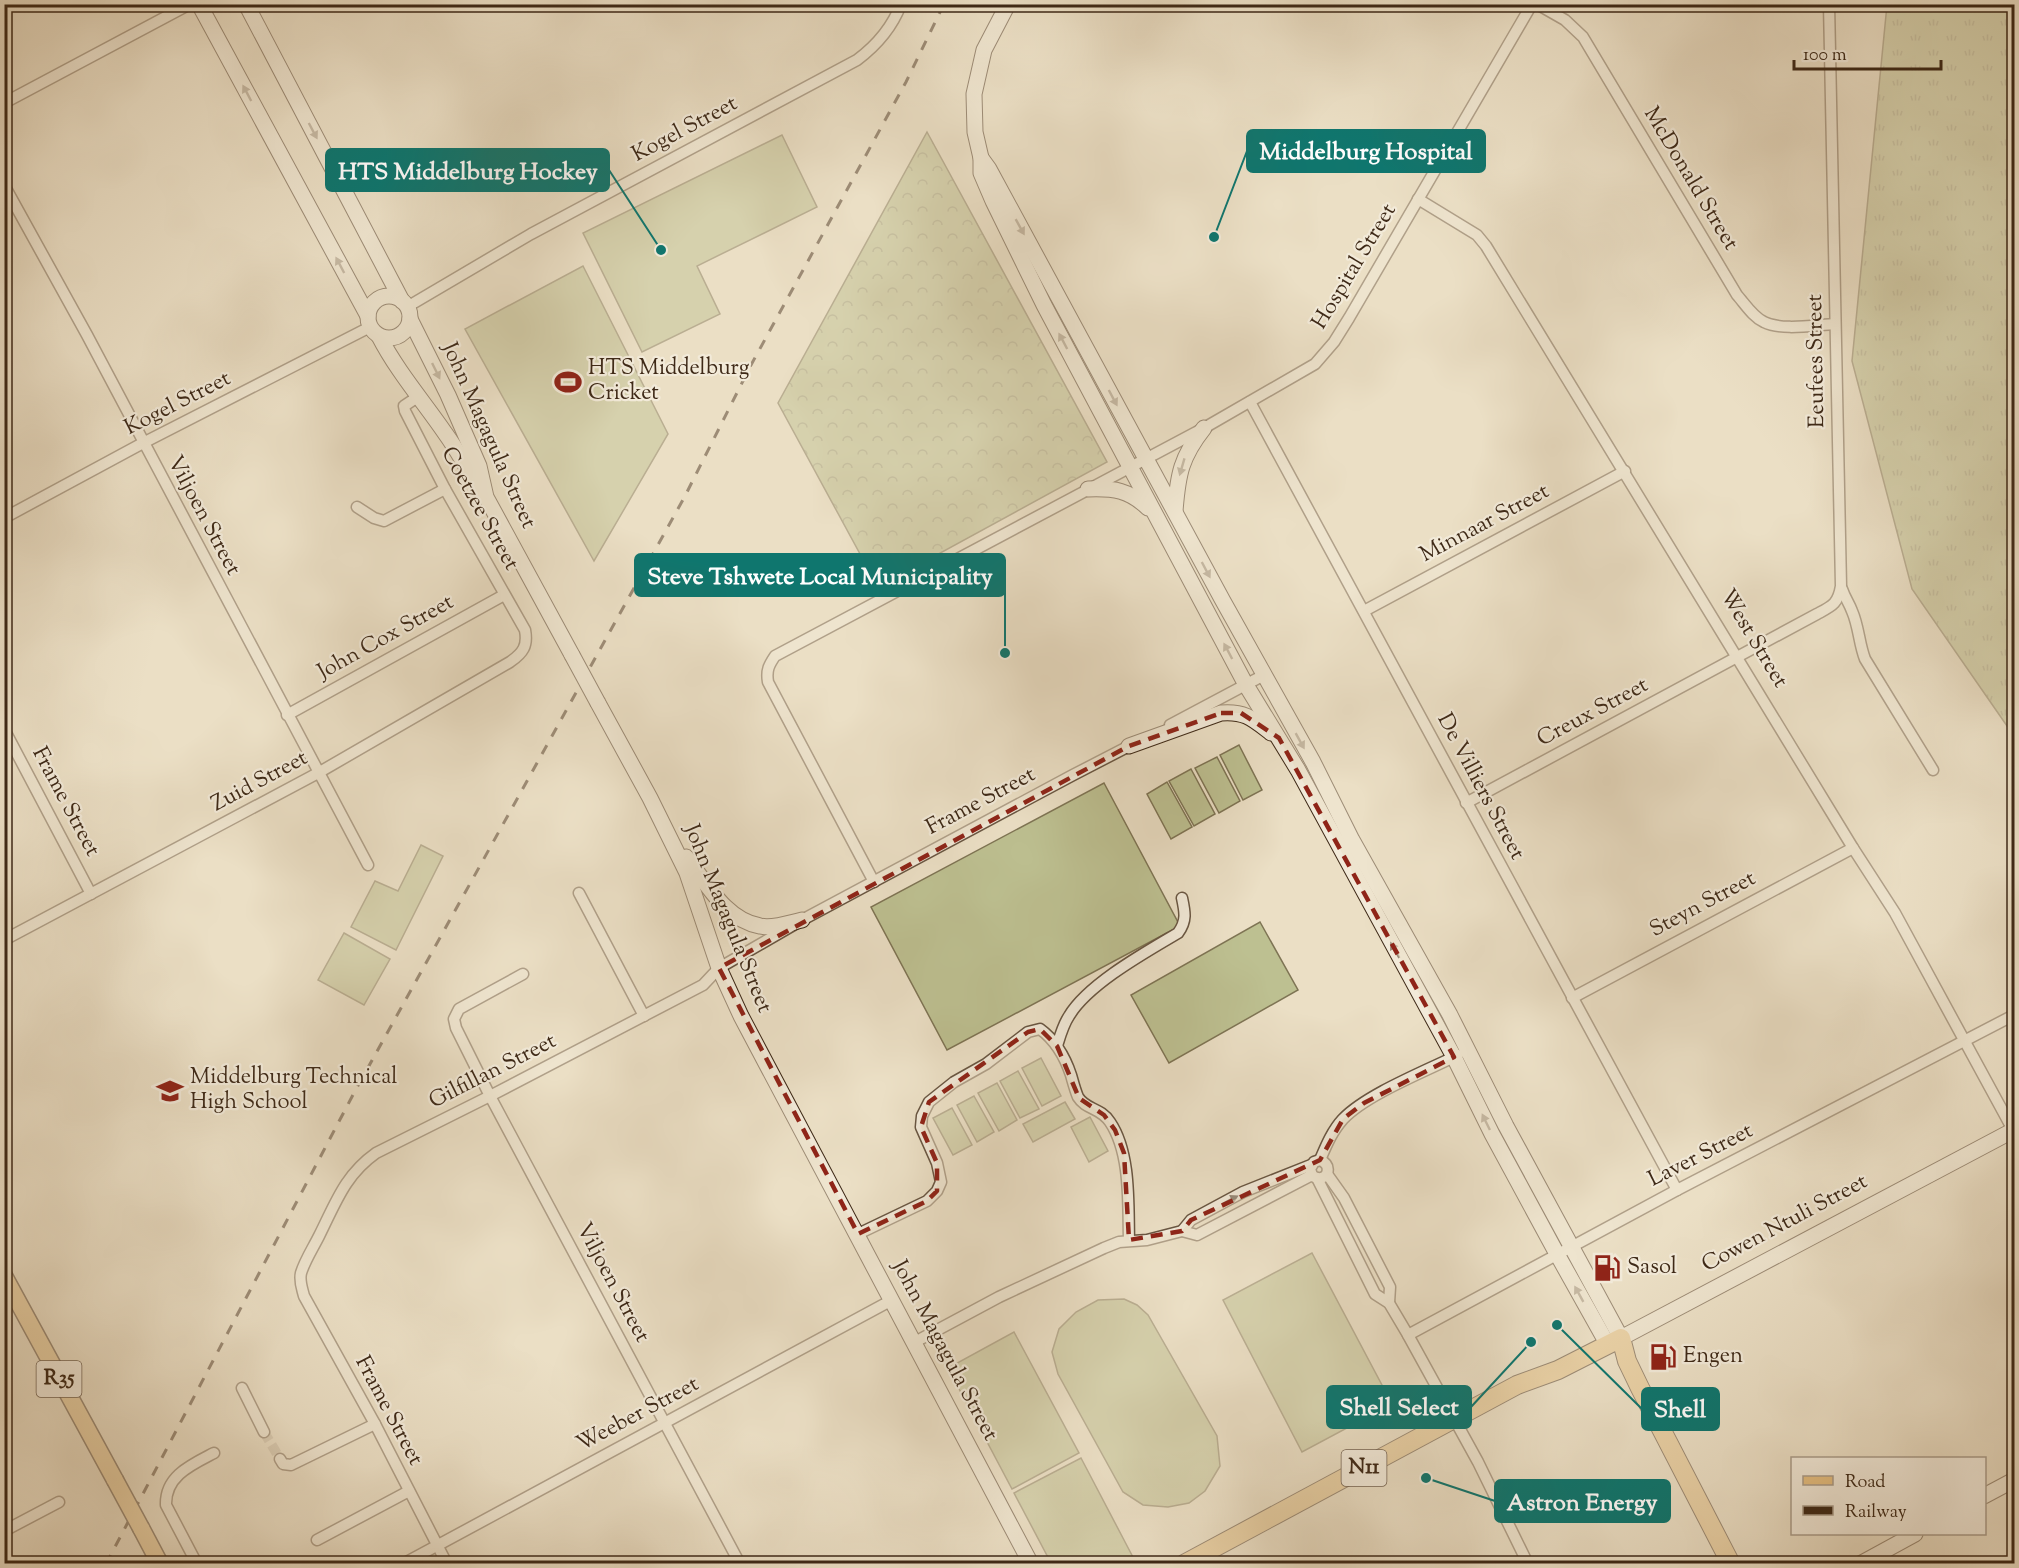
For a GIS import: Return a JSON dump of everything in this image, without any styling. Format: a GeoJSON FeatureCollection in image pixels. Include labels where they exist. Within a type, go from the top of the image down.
{"type":"FeatureCollection","features":[{"type":"Feature","properties":{"kind":"highway"},"geometry":{"type":"LineString","coordinates":[[1614,1341],[1627,1361],[1731,1563]]}},
{"type":"Feature","properties":{"kind":"highway","name":"Cowen Ntuli Street"},"geometry":{"type":"LineString","coordinates":[[1184,1563],[1457,1424],[1521,1395],[1545,1376],[1614,1341]]}},
{"type":"Feature","properties":{"kind":"highway","name":"Cowen Ntuli Street"},"geometry":{"type":"LineString","coordinates":[[1210,1563],[1457,1424]]}},
{"type":"Feature","properties":{"kind":"main road"},"geometry":{"type":"LineString","coordinates":[[199,4],[372,327],[390,357],[447,435],[468,473],[486,497]]}},
{"type":"Feature","properties":{"kind":"main road","name":"John Magagula Street"},"geometry":{"type":"LineString","coordinates":[[246,4],[407,309],[479,466],[486,497],[669,836],[687,873],[719,968],[741,1016],[1031,1563]]}},
{"type":"Feature","properties":{"kind":"main road"},"geometry":{"type":"LineString","coordinates":[[1008,4],[984,50],[976,79],[975,132],[981,158],[981,173],[993,201],[1050,315],[1246,685],[1377,901],[1450,1015],[1461,1053],[1492,1134],[1557,1254],[1614,1341]]}},
{"type":"Feature","properties":{"kind":"main road"},"geometry":{"type":"LineString","coordinates":[[981,158],[1312,762],[1377,901]]}},
{"type":"Feature","properties":{"kind":"main road"},"geometry":{"type":"LineString","coordinates":[[396,297],[407,309],[408,327],[395,338],[387,339],[372,327],[370,309],[381,298],[396,297]]}},
{"type":"Feature","properties":{"kind":"main road"},"geometry":{"type":"LineString","coordinates":[[1175,512],[1178,481],[1184,457],[1190,445],[1204,428]]}},
{"type":"Feature","properties":{"kind":"main road"},"geometry":{"type":"LineString","coordinates":[[1089,489],[1119,491],[1136,497],[1156,516]]}},
{"type":"Feature","properties":{"kind":"main road"},"geometry":{"type":"LineString","coordinates":[[1129,746],[1221,713],[1234,712],[1248,716],[1279,738]]}},
{"type":"Feature","properties":{"kind":"main road"},"geometry":{"type":"LineString","coordinates":[[1298,770],[1312,762]]}},
{"type":"Feature","properties":{"kind":"main road"},"geometry":{"type":"LineString","coordinates":[[669,836],[721,903],[741,919],[761,927],[802,920]]}},
{"type":"Feature","properties":{"kind":"main road"},"geometry":{"type":"LineString","coordinates":[[1461,1053],[1571,1247],[1614,1341]]}},
{"type":"Feature","properties":{"kind":"main road","name":"Cowen Ntuli Street"},"geometry":{"type":"LineString","coordinates":[[1614,1341],[2014,1131]]}},
{"type":"Feature","properties":{"kind":"main road","name":"R35"},"geometry":{"type":"LineString","coordinates":[[4,1276],[160,1563]]}},
{"type":"Feature","properties":{"kind":"main road"},"geometry":{"type":"LineString","coordinates":[[1986,1495],[2014,1479]]}},
{"type":"Feature","properties":{"kind":"main road"},"geometry":{"type":"LineString","coordinates":[[1860,1563],[1911,1535]]}},
{"type":"Feature","properties":{"kind":"street"},"geometry":{"type":"LineString","coordinates":[[4,103],[190,4]]}},
{"type":"Feature","properties":{"kind":"street","name":"Kogel Street"},"geometry":{"type":"LineString","coordinates":[[407,309],[531,234],[857,60],[882,36],[896,16],[901,4]]}},
{"type":"Feature","properties":{"kind":"street","name":"Hospital Street"},"geometry":{"type":"LineString","coordinates":[[874,882],[768,682],[766,673],[775,656],[1204,428],[1315,364],[1349,318],[1532,4]]}},
{"type":"Feature","properties":{"kind":"street","name":"McDonald Street"},"geometry":{"type":"LineString","coordinates":[[1537,4],[1565,20],[1582,37],[1737,295],[1751,311],[1762,321],[1776,327],[1834,324]]}},
{"type":"Feature","properties":{"kind":"street","name":"Eeufees Street"},"geometry":{"type":"LineString","coordinates":[[1829,4],[1841,586]]}},
{"type":"Feature","properties":{"kind":"street","name":"Viljoen Street"},"geometry":{"type":"LineString","coordinates":[[4,185],[87,335],[286,715],[368,865]]}},
{"type":"Feature","properties":{"kind":"street","name":"West Street"},"geometry":{"type":"LineString","coordinates":[[1418,200],[1477,235],[1486,246],[1853,848],[1895,913],[2014,1131]]}},
{"type":"Feature","properties":{"kind":"street","name":"Kogel Street"},"geometry":{"type":"LineString","coordinates":[[4,518],[143,443],[372,327]]}},
{"type":"Feature","properties":{"kind":"street","name":"Coetzee Street"},"geometry":{"type":"LineString","coordinates":[[419,396],[404,406],[405,411],[445,489],[525,630],[526,645]]}},
{"type":"Feature","properties":{"kind":"street","name":"De Villiers Street"},"geometry":{"type":"LineString","coordinates":[[1250,402],[1677,1190]]}},
{"type":"Feature","properties":{"kind":"street","name":"Minnaar Street"},"geometry":{"type":"LineString","coordinates":[[1364,611],[1625,471]]}},
{"type":"Feature","properties":{"kind":"street"},"geometry":{"type":"LineString","coordinates":[[357,507],[374,518],[384,521],[445,489]]}},
{"type":"Feature","properties":{"kind":"street"},"geometry":{"type":"LineString","coordinates":[[1737,656],[1833,605],[1839,598],[1841,586]]}},
{"type":"Feature","properties":{"kind":"street"},"geometry":{"type":"LineString","coordinates":[[1841,586],[1845,601],[1852,612],[1865,659],[1933,770]]}},
{"type":"Feature","properties":{"kind":"street","name":"John Cox Street"},"geometry":{"type":"LineString","coordinates":[[286,715],[504,595]]}},
{"type":"Feature","properties":{"kind":"street","name":"Zuid Street"},"geometry":{"type":"LineString","coordinates":[[4,940],[318,773],[510,662],[526,645]]}},
{"type":"Feature","properties":{"kind":"street","name":"Creux Street"},"geometry":{"type":"LineString","coordinates":[[1466,803],[1737,656]]}},
{"type":"Feature","properties":{"kind":"street","name":"Frame Street"},"geometry":{"type":"LineString","coordinates":[[719,968],[802,920],[1263,675]]}},
{"type":"Feature","properties":{"kind":"street","name":"Frame Street"},"geometry":{"type":"LineString","coordinates":[[4,729],[91,894]]}},
{"type":"Feature","properties":{"kind":"street","name":"Steyn Street"},"geometry":{"type":"LineString","coordinates":[[1572,998],[1853,848]]}},
{"type":"Feature","properties":{"kind":"street"},"geometry":{"type":"LineString","coordinates":[[579,893],[644,1016]]}},
{"type":"Feature","properties":{"kind":"street"},"geometry":{"type":"LineString","coordinates":[[1057,1046],[1070,1015],[1082,1000],[1118,970],[1178,933],[1184,925],[1186,914],[1182,898]]}},
{"type":"Feature","properties":{"kind":"street","name":"Gilfillan Street"},"geometry":{"type":"LineString","coordinates":[[300,1275],[346,1183],[360,1164],[376,1153],[703,984],[719,968]]}},
{"type":"Feature","properties":{"kind":"street","name":"Viljoen Street"},"geometry":{"type":"LineString","coordinates":[[523,974],[459,1009],[454,1019],[456,1028],[490,1096],[740,1563]]}},
{"type":"Feature","properties":{"kind":"street","name":"Laver Street"},"geometry":{"type":"LineString","coordinates":[[1408,1335],[1677,1190],[2014,1015]]}},
{"type":"Feature","properties":{"kind":"street"},"geometry":{"type":"LineString","coordinates":[[858,1234],[927,1201],[937,1191],[940,1182],[937,1163],[921,1127],[922,1116],[928,1102],[954,1082],[986,1064],[1028,1032],[1040,1029],[1057,1046],[1079,1098],[1087,1106],[1097,1109],[1104,1115],[1115,1130],[1124,1153],[1129,1240]]}},
{"type":"Feature","properties":{"kind":"street"},"geometry":{"type":"LineString","coordinates":[[1461,1053],[1364,1103],[1343,1119],[1330,1137],[1318,1171],[1343,1233],[1375,1293],[1389,1303],[1408,1335],[1457,1424],[1528,1563]]}},
{"type":"Feature","properties":{"kind":"street"},"geometry":{"type":"LineString","coordinates":[[1318,1171],[1344,1198],[1390,1287],[1389,1303]]}},
{"type":"Feature","properties":{"kind":"street"},"geometry":{"type":"LineString","coordinates":[[915,1342],[999,1297],[1104,1248],[1129,1240],[1147,1240],[1182,1232],[1197,1235],[1318,1171]]}},
{"type":"Feature","properties":{"kind":"street"},"geometry":{"type":"LineString","coordinates":[[1182,1232],[1191,1220],[1243,1192],[1318,1171]]}},
{"type":"Feature","properties":{"kind":"street"},"geometry":{"type":"LineString","coordinates":[[1343,1233],[1358,1226]]}},
{"type":"Feature","properties":{"kind":"street","name":"Frame Street"},"geometry":{"type":"LineString","coordinates":[[300,1275],[304,1296],[447,1563]]}},
{"type":"Feature","properties":{"kind":"street","name":"Weeber Street"},"geometry":{"type":"LineString","coordinates":[[403,1563],[892,1300]]}},
{"type":"Feature","properties":{"kind":"street"},"geometry":{"type":"LineString","coordinates":[[242,1388],[264,1432]]}},
{"type":"Feature","properties":{"kind":"street"},"geometry":{"type":"LineString","coordinates":[[280,1459],[283,1464],[291,1465],[375,1425]]}},
{"type":"Feature","properties":{"kind":"street"},"geometry":{"type":"LineString","coordinates":[[197,1563],[166,1506],[165,1495],[181,1471],[214,1453]]}},
{"type":"Feature","properties":{"kind":"street"},"geometry":{"type":"LineString","coordinates":[[317,1540],[409,1491]]}},
{"type":"Feature","properties":{"kind":"street"},"geometry":{"type":"LineString","coordinates":[[4,1531],[59,1502]]}},
{"type":"Feature","properties":{"kind":"highlighted area"},"geometry":{"type":"Polygon","coordinates":[[[1221,713],[1241,713],[1279,738],[1454,1057],[1364,1103],[1343,1119],[1320,1160],[1191,1220],[1182,1231],[1129,1240],[1124,1153],[1115,1130],[1104,1115],[1079,1098],[1057,1046],[1040,1029],[1028,1032],[929,1102],[921,1127],[937,1163],[937,1191],[927,1201],[858,1234],[719,968],[1129,746],[1221,713]]]}},
{"type":"Feature","properties":{"kind":"green space"},"geometry":{"type":"Polygon","coordinates":[[[1887,5],[2014,5],[2014,736],[1912,589],[1852,361],[1887,5]]]}},
{"type":"Feature","properties":{"kind":"green space"},"geometry":{"type":"Polygon","coordinates":[[[927,132],[1107,462],[878,587],[778,403],[927,132]]]}},
{"type":"Feature","properties":{"kind":"green space"},"geometry":{"type":"Polygon","coordinates":[[[782,135],[817,207],[697,266],[720,314],[642,352],[583,233],[782,135]]]}},
{"type":"Feature","properties":{"kind":"green space","name":"HTS Middelburg Cricket"},"geometry":{"type":"Polygon","coordinates":[[[583,266],[668,434],[594,561],[465,329],[583,266]]]}},
{"type":"Feature","properties":{"kind":"green space"},"geometry":{"type":"Polygon","coordinates":[[[1239,745],[1262,790],[1243,800],[1220,755],[1239,745]]]}},
{"type":"Feature","properties":{"kind":"green space"},"geometry":{"type":"Polygon","coordinates":[[[1217,757],[1240,801],[1219,813],[1195,768],[1217,757]]]}},
{"type":"Feature","properties":{"kind":"green space"},"geometry":{"type":"Polygon","coordinates":[[[1191,769],[1215,814],[1194,826],[1169,781],[1191,769]]]}},
{"type":"Feature","properties":{"kind":"green space"},"geometry":{"type":"Polygon","coordinates":[[[1167,782],[1192,827],[1171,839],[1147,794],[1167,782]]]}},
{"type":"Feature","properties":{"kind":"green space"},"geometry":{"type":"Polygon","coordinates":[[[1104,783],[1180,926],[947,1050],[871,907],[1104,783]]]}},
{"type":"Feature","properties":{"kind":"green space"},"geometry":{"type":"Polygon","coordinates":[[[421,845],[443,856],[396,950],[351,927],[375,881],[398,891],[421,845]]]}},
{"type":"Feature","properties":{"kind":"green space"},"geometry":{"type":"Polygon","coordinates":[[[1260,922],[1298,990],[1169,1063],[1131,995],[1260,922]]]}},
{"type":"Feature","properties":{"kind":"green space"},"geometry":{"type":"Polygon","coordinates":[[[344,933],[390,959],[364,1005],[318,980],[344,933]]]}},
{"type":"Feature","properties":{"kind":"green space"},"geometry":{"type":"Polygon","coordinates":[[[1041,1058],[1061,1096],[1042,1106],[1022,1068],[1041,1058]]]}},
{"type":"Feature","properties":{"kind":"green space"},"geometry":{"type":"Polygon","coordinates":[[[1018,1071],[1039,1109],[1020,1118],[1000,1081],[1018,1071]]]}},
{"type":"Feature","properties":{"kind":"green space"},"geometry":{"type":"Polygon","coordinates":[[[997,1083],[1017,1120],[999,1131],[978,1093],[997,1083]]]}},
{"type":"Feature","properties":{"kind":"green space"},"geometry":{"type":"Polygon","coordinates":[[[974,1096],[994,1132],[977,1142],[957,1105],[974,1096]]]}},
{"type":"Feature","properties":{"kind":"green space"},"geometry":{"type":"Polygon","coordinates":[[[1065,1102],[1075,1119],[1033,1142],[1023,1124],[1065,1102]]]}},
{"type":"Feature","properties":{"kind":"green space"},"geometry":{"type":"Polygon","coordinates":[[[952,1108],[972,1145],[953,1155],[933,1118],[952,1108]]]}},
{"type":"Feature","properties":{"kind":"green space"},"geometry":{"type":"Polygon","coordinates":[[[1090,1117],[1108,1151],[1089,1162],[1071,1127],[1090,1117]]]}},
{"type":"Feature","properties":{"kind":"green space"},"geometry":{"type":"Polygon","coordinates":[[[1312,1253],[1392,1404],[1302,1452],[1223,1300],[1312,1253]]]}},
{"type":"Feature","properties":{"kind":"green space"},"geometry":{"type":"Polygon","coordinates":[[[1124,1299],[1137,1305],[1148,1315],[1217,1436],[1220,1466],[1205,1491],[1189,1503],[1168,1507],[1143,1505],[1123,1492],[1058,1374],[1052,1352],[1059,1329],[1076,1312],[1098,1300],[1124,1299]]]}},
{"type":"Feature","properties":{"kind":"green space"},"geometry":{"type":"Polygon","coordinates":[[[1014,1332],[1079,1453],[1012,1489],[948,1368],[1014,1332]]]}},
{"type":"Feature","properties":{"kind":"green space"},"geometry":{"type":"Polygon","coordinates":[[[1081,1458],[1135,1561],[1130,1563],[1051,1563],[1014,1493],[1081,1458]]]}},
{"type":"Feature","properties":{"kind":"tunnel"},"geometry":{"type":"LineString","coordinates":[[264,1432],[280,1459]]}},
{"type":"Feature","properties":{"kind":"railway"},"geometry":{"type":"LineString","coordinates":[[106,1564],[355,1091],[684,498],[751,365],[906,82],[944,4]]}},
{"type":"Feature","properties":{"kind":"place","name":"Middelburg Hospital"},"geometry":{"type":"Point","coordinates":[1214,237]}},
{"type":"Feature","properties":{"kind":"place","name":"HTS Middelburg Hockey"},"geometry":{"type":"Point","coordinates":[661,250]}},
{"type":"Feature","properties":{"kind":"place","name":"HTS Middelburg Cricket"},"geometry":{"type":"Point","coordinates":[568,382]}},
{"type":"Feature","properties":{"kind":"place","name":"Steve Tshwete Local Municipality"},"geometry":{"type":"Point","coordinates":[1005,653]}},
{"type":"Feature","properties":{"kind":"place","name":"Middelburg Technical High School"},"geometry":{"type":"Point","coordinates":[170,1091]}},
{"type":"Feature","properties":{"kind":"place","name":"Sasol"},"geometry":{"type":"Point","coordinates":[1607,1268]}},
{"type":"Feature","properties":{"kind":"place","name":"Shell"},"geometry":{"type":"Point","coordinates":[1557,1325]}},
{"type":"Feature","properties":{"kind":"place","name":"Shell Select"},"geometry":{"type":"Point","coordinates":[1531,1342]}},
{"type":"Feature","properties":{"kind":"place","name":"Engen"},"geometry":{"type":"Point","coordinates":[1663,1357]}},
{"type":"Feature","properties":{"kind":"place","name":"Astron Energy"},"geometry":{"type":"Point","coordinates":[1426,1478]}}]}
